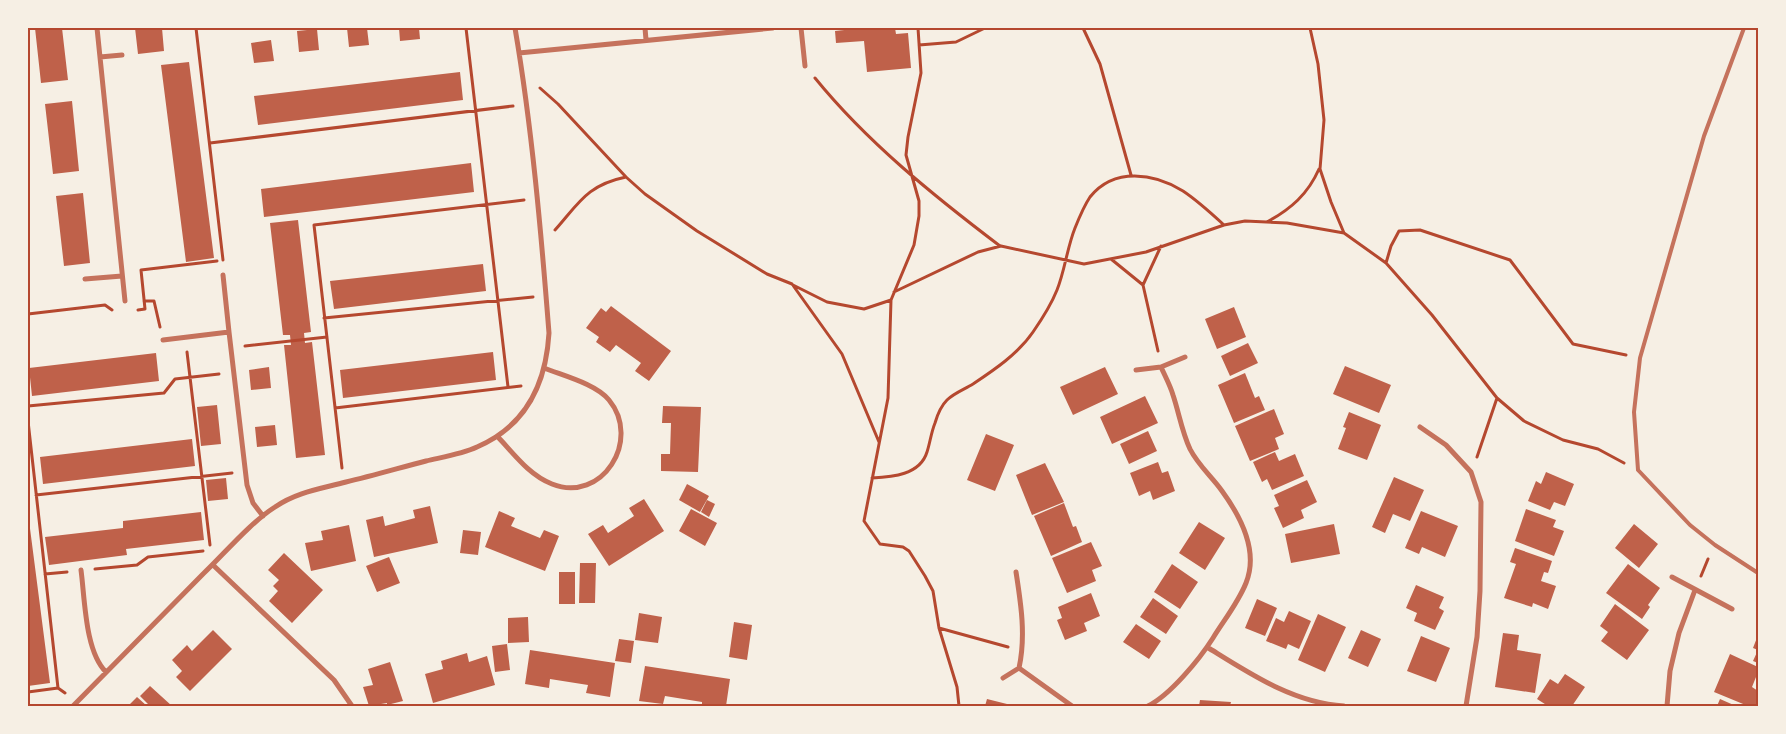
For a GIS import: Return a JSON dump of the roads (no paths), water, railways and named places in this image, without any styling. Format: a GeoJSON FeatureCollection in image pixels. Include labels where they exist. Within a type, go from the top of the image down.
{"type":"FeatureCollection","features":[{"type":"Feature","properties":{"kind":"street"},"geometry":{"type":"LineString","coordinates":[[97,28],[125,301]]}},
{"type":"Feature","properties":{"kind":"street"},"geometry":{"type":"LineString","coordinates":[[75,705],[263,516],[290,498],[307,491],[476,448],[498,437],[526,407],[540,384],[548,351],[549,333],[537,198],[522,72],[514,28]]}},
{"type":"Feature","properties":{"kind":"street"},"geometry":{"type":"LineString","coordinates":[[645,28],[646,40]]}},
{"type":"Feature","properties":{"kind":"street"},"geometry":{"type":"LineString","coordinates":[[519,53],[773,28]]}},
{"type":"Feature","properties":{"kind":"street"},"geometry":{"type":"LineString","coordinates":[[801,28],[805,66]]}},
{"type":"Feature","properties":{"kind":"street"},"geometry":{"type":"LineString","coordinates":[[100,57],[122,55]]}},
{"type":"Feature","properties":{"kind":"street"},"geometry":{"type":"LineString","coordinates":[[85,279],[122,276]]}},
{"type":"Feature","properties":{"kind":"street"},"geometry":{"type":"LineString","coordinates":[[223,276],[248,493],[263,516]]}},
{"type":"Feature","properties":{"kind":"street"},"geometry":{"type":"LineString","coordinates":[[163,340],[230,332]]}},
{"type":"Feature","properties":{"kind":"street"},"geometry":{"type":"LineString","coordinates":[[1136,370],[1161,367],[1185,357]]}},
{"type":"Feature","properties":{"kind":"street"},"geometry":{"type":"LineString","coordinates":[[1148,706],[1169,692],[1207,647],[1239,597],[1246,582],[1250,565],[1249,547],[1244,527],[1235,509],[1190,450],[1179,419],[1173,394],[1161,367]]}},
{"type":"Feature","properties":{"kind":"street"},"geometry":{"type":"LineString","coordinates":[[498,437],[531,472],[551,484],[565,488],[580,488],[592,483],[613,464],[619,453],[622,438],[616,410],[608,399],[595,390],[544,368]]}},
{"type":"Feature","properties":{"kind":"street"},"geometry":{"type":"LineString","coordinates":[[1420,427],[1446,444],[1471,472],[1481,502],[1480,591],[1466,706]]}},
{"type":"Feature","properties":{"kind":"street"},"geometry":{"type":"LineString","coordinates":[[213,565],[334,680],[352,706]]}},
{"type":"Feature","properties":{"kind":"street"},"geometry":{"type":"LineString","coordinates":[[81,570],[92,646],[97,660],[106,672]]}},
{"type":"Feature","properties":{"kind":"street"},"geometry":{"type":"LineString","coordinates":[[1003,678],[1019,668],[1023,651],[1023,618],[1016,572]]}},
{"type":"Feature","properties":{"kind":"street"},"geometry":{"type":"LineString","coordinates":[[1672,577],[1732,609]]}},
{"type":"Feature","properties":{"kind":"street"},"geometry":{"type":"LineString","coordinates":[[1667,706],[1670,671],[1695,590]]}},
{"type":"Feature","properties":{"kind":"street"},"geometry":{"type":"LineString","coordinates":[[1207,647],[1268,685],[1328,705],[1344,706]]}},
{"type":"Feature","properties":{"kind":"street"},"geometry":{"type":"LineString","coordinates":[[1019,668],[1072,706]]}},
{"type":"Feature","properties":{"kind":"lane"},"geometry":{"type":"LineString","coordinates":[[1744,28],[1704,136],[1640,358],[1634,412],[1638,470],[1690,525],[1715,545],[1758,573]]}}]}
